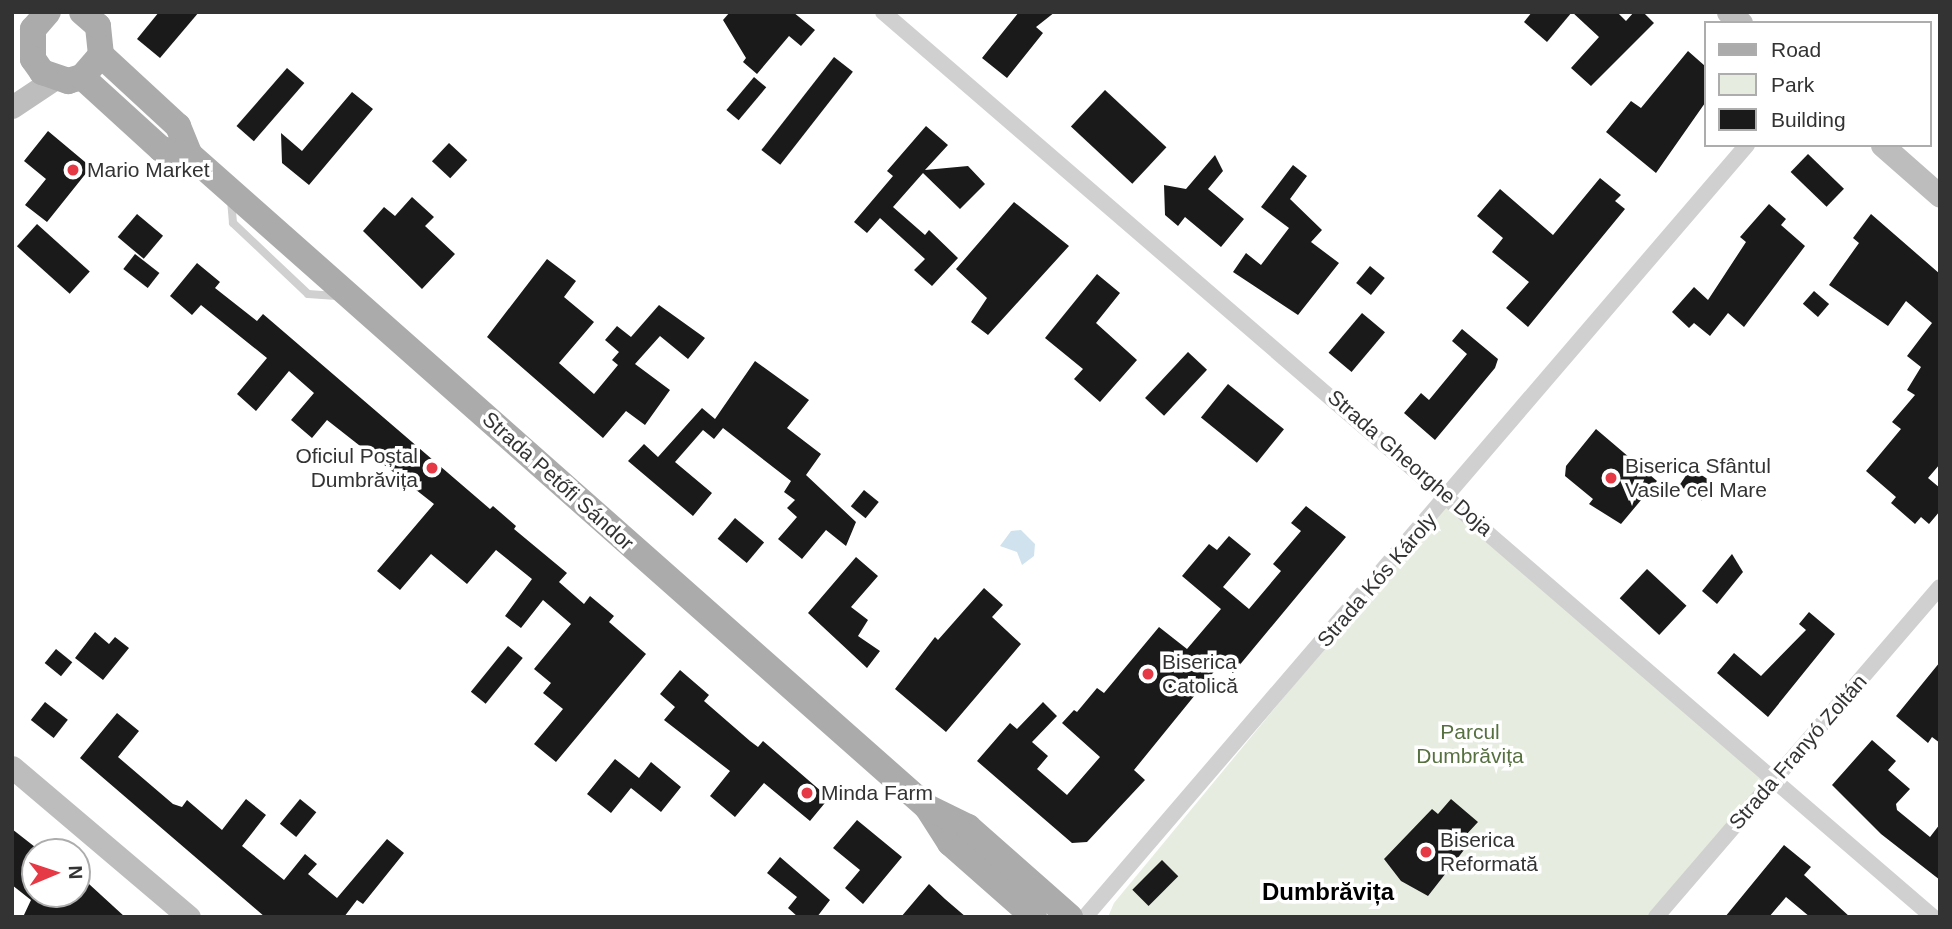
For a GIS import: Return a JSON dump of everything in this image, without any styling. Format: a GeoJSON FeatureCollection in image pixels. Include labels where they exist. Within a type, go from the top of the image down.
{"type":"FeatureCollection","features":[{"type":"Feature","properties":{"kind":"main road"},"geometry":{"type":"LineString","coordinates":[[32,18],[33,59],[54,79],[82,77],[101,55],[94,17]]}},
{"type":"Feature","properties":{"kind":"main road","name":"Strada Petőfi Sándor"},"geometry":{"type":"LineString","coordinates":[[101,55],[178,127],[190,155],[927,807],[968,827],[1070,917]]}},
{"type":"Feature","properties":{"kind":"main road","name":"Strada Petőfi Sándor"},"geometry":{"type":"LineString","coordinates":[[82,77],[161,149],[190,155]]}},
{"type":"Feature","properties":{"kind":"main road","name":"Strada Petőfi Sándor"},"geometry":{"type":"LineString","coordinates":[[927,807],[950,843],[1034,917]]}},
{"type":"Feature","properties":{"kind":"street","name":"Strada Gheorghe Doja"},"geometry":{"type":"LineString","coordinates":[[883,12],[1450,496],[1933,917]]}},
{"type":"Feature","properties":{"kind":"street"},"geometry":{"type":"LineString","coordinates":[[15,104],[33,59]]}},
{"type":"Feature","properties":{"kind":"street"},"geometry":{"type":"LineString","coordinates":[[15,104],[54,79]]}},
{"type":"Feature","properties":{"kind":"street","name":"Strada Kós Károly"},"geometry":{"type":"LineString","coordinates":[[1085,917],[1450,496],[1745,147]]}},
{"type":"Feature","properties":{"kind":"street"},"geometry":{"type":"LineString","coordinates":[[1884,147],[1940,196]]}},
{"type":"Feature","properties":{"kind":"street","name":"Strada Franyó Zoltán"},"geometry":{"type":"LineString","coordinates":[[1656,917],[1940,587]]}},
{"type":"Feature","properties":{"kind":"street"},"geometry":{"type":"LineString","coordinates":[[12,767],[189,917]]}},
{"type":"Feature","properties":{"kind":"green space","name":"Parcul Dumbrăvița"},"geometry":{"type":"Polygon","coordinates":[[[1450,496],[1773,780],[1651,917],[1108,917],[1114,903],[1450,496]]]}},
{"type":"Feature","properties":{"kind":"water"},"geometry":{"type":"Polygon","coordinates":[[[1021,530],[1035,544],[1034,556],[1022,565],[1017,552],[1000,546],[1011,531],[1021,530]]]}},
{"type":"Feature","properties":{"kind":"building"},"geometry":{"type":"Polygon","coordinates":[[[159,12],[199,12],[160,58],[137,39],[159,12]]]}},
{"type":"Feature","properties":{"kind":"building"},"geometry":{"type":"Polygon","coordinates":[[[730,12],[793,12],[815,30],[801,46],[789,36],[757,74],[743,62],[746,58],[723,20],[730,12]]]}},
{"type":"Feature","properties":{"kind":"building"},"geometry":{"type":"Polygon","coordinates":[[[1019,12],[1055,12],[1036,27],[1043,33],[1007,78],[982,58],[1019,12]]]}},
{"type":"Feature","properties":{"kind":"building"},"geometry":{"type":"Polygon","coordinates":[[[1532,12],[1572,12],[1547,42],[1524,22],[1532,12]]]}},
{"type":"Feature","properties":{"kind":"building"},"geometry":{"type":"Polygon","coordinates":[[[1572,12],[1617,12],[1626,21],[1634,12],[1643,12],[1654,23],[1591,86],[1571,68],[1599,37],[1572,12]]]}},
{"type":"Feature","properties":{"kind":"building"},"geometry":{"type":"Polygon","coordinates":[[[1688,51],[1703,64],[1703,106],[1656,173],[1606,132],[1631,101],[1641,108],[1688,51]]]}},
{"type":"Feature","properties":{"kind":"building"},"geometry":{"type":"Polygon","coordinates":[[[834,57],[853,72],[780,165],[761,150],[834,57]]]}},
{"type":"Feature","properties":{"kind":"building"},"geometry":{"type":"Polygon","coordinates":[[[287,68],[304,83],[254,141],[236,126],[287,68]]]}},
{"type":"Feature","properties":{"kind":"building"},"geometry":{"type":"Polygon","coordinates":[[[754,77],[766,87],[739,120],[726,110],[754,77]]]}},
{"type":"Feature","properties":{"kind":"building"},"geometry":{"type":"Polygon","coordinates":[[[1105,90],[1166,147],[1132,184],[1071,127],[1105,90]]]}},
{"type":"Feature","properties":{"kind":"building"},"geometry":{"type":"Polygon","coordinates":[[[352,92],[373,109],[309,185],[282,163],[281,133],[302,151],[352,92]]]}},
{"type":"Feature","properties":{"kind":"building"},"geometry":{"type":"Polygon","coordinates":[[[926,126],[948,145],[925,170],[968,166],[985,184],[960,209],[923,173],[893,207],[925,235],[929,230],[958,258],[932,286],[914,270],[925,259],[880,218],[867,233],[854,222],[893,176],[887,171],[926,126]]]}},
{"type":"Feature","properties":{"kind":"building"},"geometry":{"type":"Polygon","coordinates":[[[48,131],[91,167],[47,222],[25,205],[46,179],[24,161],[48,131]]]}},
{"type":"Feature","properties":{"kind":"building"},"geometry":{"type":"Polygon","coordinates":[[[449,143],[467,160],[450,178],[432,161],[449,143]]]}},
{"type":"Feature","properties":{"kind":"building"},"geometry":{"type":"Polygon","coordinates":[[[1808,154],[1844,189],[1827,207],[1791,172],[1808,154]]]}},
{"type":"Feature","properties":{"kind":"building"},"geometry":{"type":"Polygon","coordinates":[[[1215,155],[1223,171],[1208,189],[1244,219],[1221,247],[1185,217],[1178,226],[1165,215],[1164,185],[1186,189],[1215,155]]]}},
{"type":"Feature","properties":{"kind":"building"},"geometry":{"type":"Polygon","coordinates":[[[1293,165],[1307,176],[1290,199],[1322,230],[1311,242],[1339,263],[1298,315],[1233,272],[1246,253],[1261,265],[1289,228],[1261,207],[1293,165]]]}},
{"type":"Feature","properties":{"kind":"building"},"geometry":{"type":"Polygon","coordinates":[[[1600,178],[1621,195],[1615,201],[1625,209],[1528,327],[1506,308],[1529,282],[1492,252],[1503,238],[1477,216],[1500,189],[1553,235],[1600,178]]]}},
{"type":"Feature","properties":{"kind":"building"},"geometry":{"type":"Polygon","coordinates":[[[412,197],[434,217],[425,226],[455,254],[422,289],[363,231],[384,207],[395,216],[412,197]]]}},
{"type":"Feature","properties":{"kind":"building"},"geometry":{"type":"Polygon","coordinates":[[[1014,202],[1069,246],[988,335],[971,322],[987,298],[956,269],[1014,202]]]}},
{"type":"Feature","properties":{"kind":"building"},"geometry":{"type":"Polygon","coordinates":[[[1769,204],[1786,219],[1781,225],[1805,246],[1744,327],[1728,313],[1710,336],[1694,323],[1689,328],[1672,312],[1694,287],[1708,300],[1746,242],[1740,237],[1769,204]]]}},
{"type":"Feature","properties":{"kind":"building"},"geometry":{"type":"Polygon","coordinates":[[[137,214],[163,236],[144,259],[118,237],[137,214]]]}},
{"type":"Feature","properties":{"kind":"building"},"geometry":{"type":"Polygon","coordinates":[[[1871,214],[1940,274],[1940,464],[1928,478],[1940,488],[1940,511],[1929,524],[1921,517],[1915,524],[1891,503],[1896,497],[1866,471],[1901,429],[1892,422],[1915,395],[1907,390],[1921,367],[1907,356],[1932,323],[1906,301],[1888,326],[1829,285],[1859,243],[1853,238],[1871,214]]]}},
{"type":"Feature","properties":{"kind":"building"},"geometry":{"type":"Polygon","coordinates":[[[37,224],[90,272],[70,294],[17,246],[37,224]]]}},
{"type":"Feature","properties":{"kind":"building"},"geometry":{"type":"Polygon","coordinates":[[[135,254],[159,273],[148,288],[123,269],[135,254]]]}},
{"type":"Feature","properties":{"kind":"building"},"geometry":{"type":"Polygon","coordinates":[[[547,259],[576,281],[564,297],[594,322],[559,363],[594,394],[618,365],[612,360],[619,352],[605,340],[617,326],[631,337],[659,305],[705,338],[688,359],[660,336],[635,364],[670,390],[645,425],[626,411],[603,438],[487,337],[547,259]]]}},
{"type":"Feature","properties":{"kind":"building"},"geometry":{"type":"Polygon","coordinates":[[[197,263],[220,282],[215,288],[257,321],[263,314],[490,509],[493,506],[516,526],[514,529],[567,573],[559,582],[584,604],[590,596],[614,616],[609,622],[646,654],[556,762],[534,744],[563,709],[543,693],[551,683],[534,669],[571,624],[543,600],[521,628],[505,616],[532,579],[496,550],[467,584],[431,554],[400,590],[377,571],[434,504],[327,420],[312,438],[291,420],[314,393],[289,371],[256,411],[237,394],[267,358],[201,305],[192,315],[170,296],[197,263]]]}},
{"type":"Feature","properties":{"kind":"building"},"geometry":{"type":"Polygon","coordinates":[[[1370,266],[1385,278],[1371,295],[1356,283],[1370,266]]]}},
{"type":"Feature","properties":{"kind":"building"},"geometry":{"type":"Polygon","coordinates":[[[1097,274],[1120,293],[1096,323],[1137,360],[1100,402],[1074,379],[1083,369],[1045,338],[1097,274]]]}},
{"type":"Feature","properties":{"kind":"building"},"geometry":{"type":"Polygon","coordinates":[[[1814,291],[1829,304],[1818,317],[1803,304],[1814,291]]]}},
{"type":"Feature","properties":{"kind":"building"},"geometry":{"type":"Polygon","coordinates":[[[1362,313],[1385,332],[1352,372],[1329,353],[1362,313]]]}},
{"type":"Feature","properties":{"kind":"building"},"geometry":{"type":"Polygon","coordinates":[[[1462,329],[1498,359],[1495,368],[1435,440],[1404,413],[1421,393],[1429,400],[1467,354],[1452,341],[1462,329]]]}},
{"type":"Feature","properties":{"kind":"building"},"geometry":{"type":"Polygon","coordinates":[[[1188,352],[1207,370],[1164,416],[1145,398],[1188,352]]]}},
{"type":"Feature","properties":{"kind":"building"},"geometry":{"type":"Polygon","coordinates":[[[755,361],[809,400],[787,428],[821,454],[806,475],[856,522],[846,546],[826,530],[802,559],[778,539],[797,517],[787,508],[795,500],[784,492],[791,481],[723,428],[714,439],[703,430],[675,462],[712,493],[693,516],[628,461],[644,444],[658,457],[702,408],[715,419],[755,361]]]}},
{"type":"Feature","properties":{"kind":"building"},"geometry":{"type":"Polygon","coordinates":[[[1228,384],[1284,429],[1257,463],[1201,417],[1228,384]]]}},
{"type":"Feature","properties":{"kind":"building","name":"Biserica Sfântul Vasile cel Mare"},"geometry":{"type":"Polygon","coordinates":[[[1596,429],[1657,481],[1621,524],[1589,504],[1593,499],[1565,476],[1566,466],[1596,429]]]}},
{"type":"Feature","properties":{"kind":"building"},"geometry":{"type":"Polygon","coordinates":[[[1691,468],[1713,483],[1702,501],[1679,485],[1691,468]]]}},
{"type":"Feature","properties":{"kind":"building"},"geometry":{"type":"Polygon","coordinates":[[[864,490],[879,502],[866,518],[851,506],[864,490]]]}},
{"type":"Feature","properties":{"kind":"building"},"geometry":{"type":"Polygon","coordinates":[[[1306,506],[1346,537],[1233,673],[1221,663],[1134,770],[1145,780],[1087,842],[1072,843],[977,761],[1010,723],[1017,729],[1043,702],[1057,716],[1032,742],[1048,756],[1037,769],[1067,795],[1100,757],[1062,723],[1074,710],[1077,712],[1097,688],[1104,693],[1159,627],[1187,649],[1221,609],[1182,576],[1209,544],[1217,550],[1229,536],[1251,554],[1223,587],[1249,609],[1281,571],[1273,564],[1301,531],[1291,523],[1306,506]]]}},
{"type":"Feature","properties":{"kind":"building"},"geometry":{"type":"Polygon","coordinates":[[[735,518],[764,542],[747,563],[718,539],[735,518]]]}},
{"type":"Feature","properties":{"kind":"building"},"geometry":{"type":"Polygon","coordinates":[[[1732,554],[1743,572],[1717,604],[1702,591],[1732,554]]]}},
{"type":"Feature","properties":{"kind":"building"},"geometry":{"type":"Polygon","coordinates":[[[856,557],[878,576],[851,607],[868,620],[858,636],[880,651],[867,668],[808,613],[856,557]]]}},
{"type":"Feature","properties":{"kind":"building"},"geometry":{"type":"Polygon","coordinates":[[[1647,569],[1686,606],[1659,635],[1620,598],[1647,569]]]}},
{"type":"Feature","properties":{"kind":"building"},"geometry":{"type":"Polygon","coordinates":[[[984,588],[1003,605],[992,617],[1021,644],[946,732],[895,689],[935,637],[938,640],[984,588]]]}},
{"type":"Feature","properties":{"kind":"building"},"geometry":{"type":"Polygon","coordinates":[[[1809,612],[1835,634],[1768,717],[1717,673],[1734,653],[1761,676],[1806,630],[1799,624],[1809,612]]]}},
{"type":"Feature","properties":{"kind":"building"},"geometry":{"type":"Polygon","coordinates":[[[95,632],[109,644],[115,637],[129,648],[103,680],[75,658],[95,632]]]}},
{"type":"Feature","properties":{"kind":"building"},"geometry":{"type":"Polygon","coordinates":[[[508,646],[523,658],[486,704],[471,692],[508,646]]]}},
{"type":"Feature","properties":{"kind":"building"},"geometry":{"type":"Polygon","coordinates":[[[56,649],[72,662],[61,676],[45,663],[56,649]]]}},
{"type":"Feature","properties":{"kind":"building"},"geometry":{"type":"Polygon","coordinates":[[[1940,662],[1940,743],[1932,737],[1928,743],[1896,716],[1940,662]]]}},
{"type":"Feature","properties":{"kind":"building"},"geometry":{"type":"Polygon","coordinates":[[[680,670],[709,695],[704,701],[750,741],[758,747],[763,741],[829,798],[810,821],[764,783],[735,817],[710,796],[730,771],[664,720],[675,707],[660,694],[680,670]]]}},
{"type":"Feature","properties":{"kind":"building"},"geometry":{"type":"Polygon","coordinates":[[[45,702],[68,720],[54,738],[31,720],[45,702]]]}},
{"type":"Feature","properties":{"kind":"building"},"geometry":{"type":"Polygon","coordinates":[[[117,713],[139,731],[118,757],[173,804],[182,807],[187,800],[222,830],[246,799],[266,815],[242,846],[284,880],[305,854],[317,864],[308,874],[337,898],[387,839],[404,853],[363,904],[357,900],[344,917],[265,917],[80,758],[117,713]]]}},
{"type":"Feature","properties":{"kind":"building"},"geometry":{"type":"Polygon","coordinates":[[[1872,740],[1896,761],[1888,770],[1910,789],[1896,804],[1897,810],[1930,837],[1940,824],[1940,880],[1881,834],[1832,785],[1872,740]]]}},
{"type":"Feature","properties":{"kind":"building"},"geometry":{"type":"Polygon","coordinates":[[[615,759],[639,778],[651,762],[681,787],[661,812],[631,788],[611,813],[587,794],[615,759]]]}},
{"type":"Feature","properties":{"kind":"building"},"geometry":{"type":"Polygon","coordinates":[[[300,799],[316,812],[296,837],[280,824],[300,799]]]}},
{"type":"Feature","properties":{"kind":"building","name":"Biserica Reformată"},"geometry":{"type":"Polygon","coordinates":[[[1451,799],[1478,822],[1465,836],[1471,841],[1428,896],[1401,881],[1384,859],[1432,809],[1438,814],[1451,799]]]}},
{"type":"Feature","properties":{"kind":"building"},"geometry":{"type":"Polygon","coordinates":[[[857,820],[902,857],[863,904],[845,888],[860,870],[833,848],[857,820]]]}},
{"type":"Feature","properties":{"kind":"building"},"geometry":{"type":"Polygon","coordinates":[[[12,829],[24,838],[21,838],[21,892],[12,885],[12,829]]]}},
{"type":"Feature","properties":{"kind":"building"},"geometry":{"type":"Polygon","coordinates":[[[1784,845],[1811,867],[1804,875],[1850,917],[1810,917],[1786,897],[1769,917],[1725,917],[1784,845]]]}},
{"type":"Feature","properties":{"kind":"building"},"geometry":{"type":"Polygon","coordinates":[[[780,857],[830,900],[817,917],[798,917],[788,908],[797,897],[767,873],[780,857]]]}},
{"type":"Feature","properties":{"kind":"building"},"geometry":{"type":"Polygon","coordinates":[[[1162,860],[1178,876],[1149,906],[1132,890],[1162,860]]]}},
{"type":"Feature","properties":{"kind":"building"},"geometry":{"type":"Polygon","coordinates":[[[929,884],[945,899],[966,917],[901,917],[929,884]]]}},
{"type":"Feature","properties":{"kind":"building"},"geometry":{"type":"Polygon","coordinates":[[[91,886],[125,917],[23,917],[27,908],[91,908],[91,886]]]}},
{"type":"Feature","properties":{"kind":"place","name":"Mario Market"},"geometry":{"type":"Point","coordinates":[73,170]}},
{"type":"Feature","properties":{"kind":"place","name":"Oficiul Poștal Dumbrăvița"},"geometry":{"type":"Point","coordinates":[432,468]}},
{"type":"Feature","properties":{"kind":"place","name":"Biserica Sfântul Vasile cel Mare"},"geometry":{"type":"Point","coordinates":[1611,478]}},
{"type":"Feature","properties":{"kind":"place","name":"Biserica Catolică"},"geometry":{"type":"Point","coordinates":[1148,674]}},
{"type":"Feature","properties":{"kind":"place","name":"Minda Farm"},"geometry":{"type":"Point","coordinates":[807,793]}},
{"type":"Feature","properties":{"kind":"place","name":"Biserica Reformată"},"geometry":{"type":"Point","coordinates":[1426,852]}},
{"type":"Feature","properties":{"kind":"district","name":"Dumbrăvița"},"geometry":{"type":"Point","coordinates":[1328,892]}}]}
